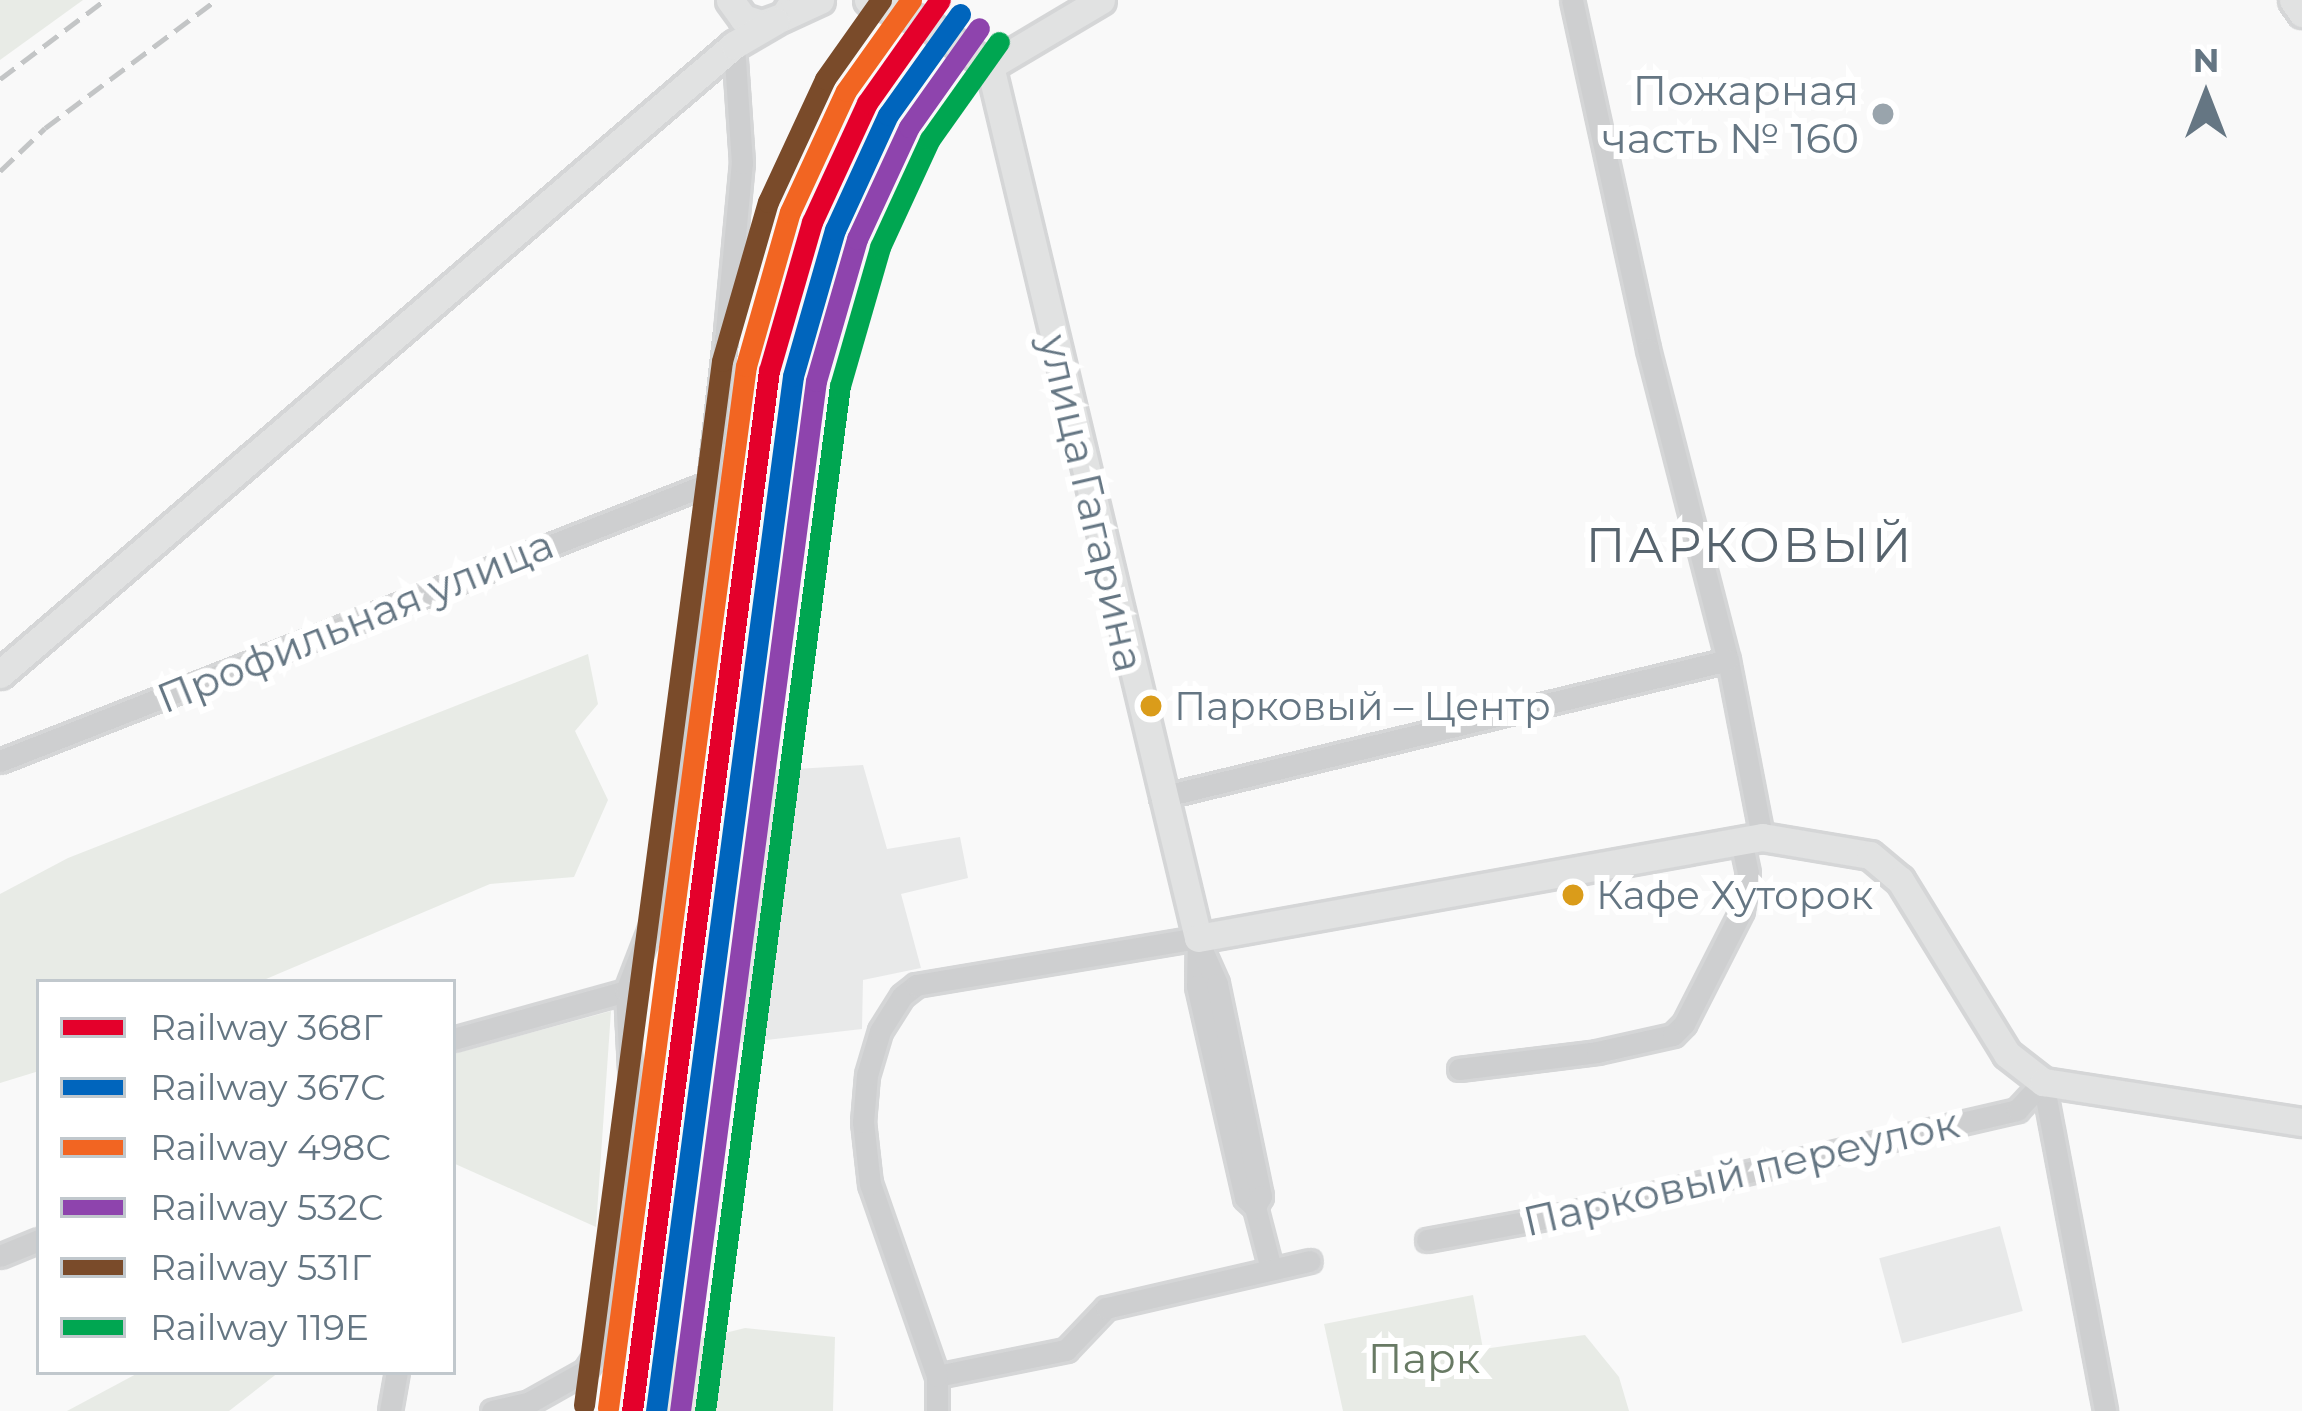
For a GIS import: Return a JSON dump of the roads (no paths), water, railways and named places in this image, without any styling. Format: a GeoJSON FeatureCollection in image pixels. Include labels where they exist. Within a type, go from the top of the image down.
{"type":"FeatureCollection","features":[{"type":"Feature","properties":{"kind":"main road"},"geometry":{"type":"LineString","coordinates":[[733,6],[752,22],[820,0]]}},
{"type":"Feature","properties":{"kind":"main road"},"geometry":{"type":"LineString","coordinates":[[868,0],[922,21],[990,66],[1102,0]]}},
{"type":"Feature","properties":{"kind":"main road"},"geometry":{"type":"LineString","coordinates":[[2293,0],[2302,13]]}},
{"type":"Feature","properties":{"kind":"main road"},"geometry":{"type":"LineString","coordinates":[[733,6],[734,45]]}},
{"type":"Feature","properties":{"kind":"main road"},"geometry":{"type":"LineString","coordinates":[[0,674],[734,45],[783,13]]}},
{"type":"Feature","properties":{"kind":"main road","name":"улица Гагарина"},"geometry":{"type":"LineString","coordinates":[[990,66],[1198,938]]}},
{"type":"Feature","properties":{"kind":"main road"},"geometry":{"type":"LineString","coordinates":[[1198,938],[1752,838],[1870,855],[1900,880],[2007,1054],[2043,1082],[2302,1122]]}},
{"type":"Feature","properties":{"kind":"street"},"geometry":{"type":"LineString","coordinates":[[1459,1069],[1672,1035],[1703,990],[1742,910],[1752,838],[1728,660],[1648,349],[1572,0]]}},
{"type":"Feature","properties":{"kind":"street"},"geometry":{"type":"LineString","coordinates":[[492,1411],[530,1402],[585,1371],[608,1338],[621,1246],[631,1090],[626,991],[662,895],[742,163],[734,45]]}},
{"type":"Feature","properties":{"kind":"street","name":"Профильная улица"},"geometry":{"type":"LineString","coordinates":[[0,761],[710,483]]}},
{"type":"Feature","properties":{"kind":"street"},"geometry":{"type":"LineString","coordinates":[[1161,797],[1728,660]]}},
{"type":"Feature","properties":{"kind":"street"},"geometry":{"type":"LineString","coordinates":[[937,1411],[937,1376],[870,1184],[863,1122],[867,1075],[880,1031],[902,996],[916,985],[1198,938]]}},
{"type":"Feature","properties":{"kind":"street","name":"улица Гагарина"},"geometry":{"type":"LineString","coordinates":[[1198,938],[1221,1005],[1261,1196],[1255,1207],[1271,1269]]}},
{"type":"Feature","properties":{"kind":"street"},"geometry":{"type":"LineString","coordinates":[[456,1038],[626,991]]}},
{"type":"Feature","properties":{"kind":"street"},"geometry":{"type":"LineString","coordinates":[[2043,1082],[2105,1411]]}},
{"type":"Feature","properties":{"kind":"street","name":"Парковый переулок"},"geometry":{"type":"LineString","coordinates":[[1426,1240],[1568,1214],[2017,1110],[2043,1082]]}},
{"type":"Feature","properties":{"kind":"street"},"geometry":{"type":"LineString","coordinates":[[0,1256],[36,1241]]}},
{"type":"Feature","properties":{"kind":"street"},"geometry":{"type":"LineString","coordinates":[[937,1376],[1066,1350],[1106,1308],[1310,1262]]}},
{"type":"Feature","properties":{"kind":"street"},"geometry":{"type":"LineString","coordinates":[[391,1411],[397,1375]]}},
{"type":"Feature","properties":{"kind":"railway"},"geometry":{"type":"LineString","coordinates":[[0,79],[105,0]]}},
{"type":"Feature","properties":{"kind":"railway"},"geometry":{"type":"LineString","coordinates":[[0,171],[45,128],[216,0]]}},
{"type":"Feature","properties":{"kind":"rail line","name":"531Г"},"geometry":{"type":"LineString","coordinates":[[584,1405],[722,361],[768,202],[825,79],[881,0]]}},
{"type":"Feature","properties":{"kind":"rail line","name":"498С"},"geometry":{"type":"LineString","coordinates":[[608,1408],[746,366],[790,212],[846,91],[911,0]]}},
{"type":"Feature","properties":{"kind":"rail line","name":"368Г"},"geometry":{"type":"LineString","coordinates":[[632,1411],[769,371],[812,222],[867,103],[940,0]]}},
{"type":"Feature","properties":{"kind":"rail line","name":"367С"},"geometry":{"type":"LineString","coordinates":[[656,1411],[793,376],[835,230],[888,115],[960,14]]}},
{"type":"Feature","properties":{"kind":"rail line","name":"532С"},"geometry":{"type":"LineString","coordinates":[[680,1411],[816,381],[857,239],[909,127],[979,28]]}},
{"type":"Feature","properties":{"kind":"rail line","name":"119Е"},"geometry":{"type":"LineString","coordinates":[[705,1411],[840,386],[880,247],[930,139],[999,42]]}},
{"type":"Feature","properties":{"kind":"place","name":"Пожарная часть № 160"},"geometry":{"type":"Point","coordinates":[1883,114]}},
{"type":"Feature","properties":{"kind":"place","name":"Парковый – Центр"},"geometry":{"type":"Point","coordinates":[1151,706]}},
{"type":"Feature","properties":{"kind":"place","name":"Кафе Хуторок"},"geometry":{"type":"Point","coordinates":[1573,895]}},
{"type":"Feature","properties":{"kind":"district","name":"ПАРКОВЫЙ"},"geometry":{"type":"Point","coordinates":[1750,546]}},
{"type":"Feature","properties":{"kind":"park label","name":"Парк"},"geometry":{"type":"Point","coordinates":[1424,1358]}}]}
